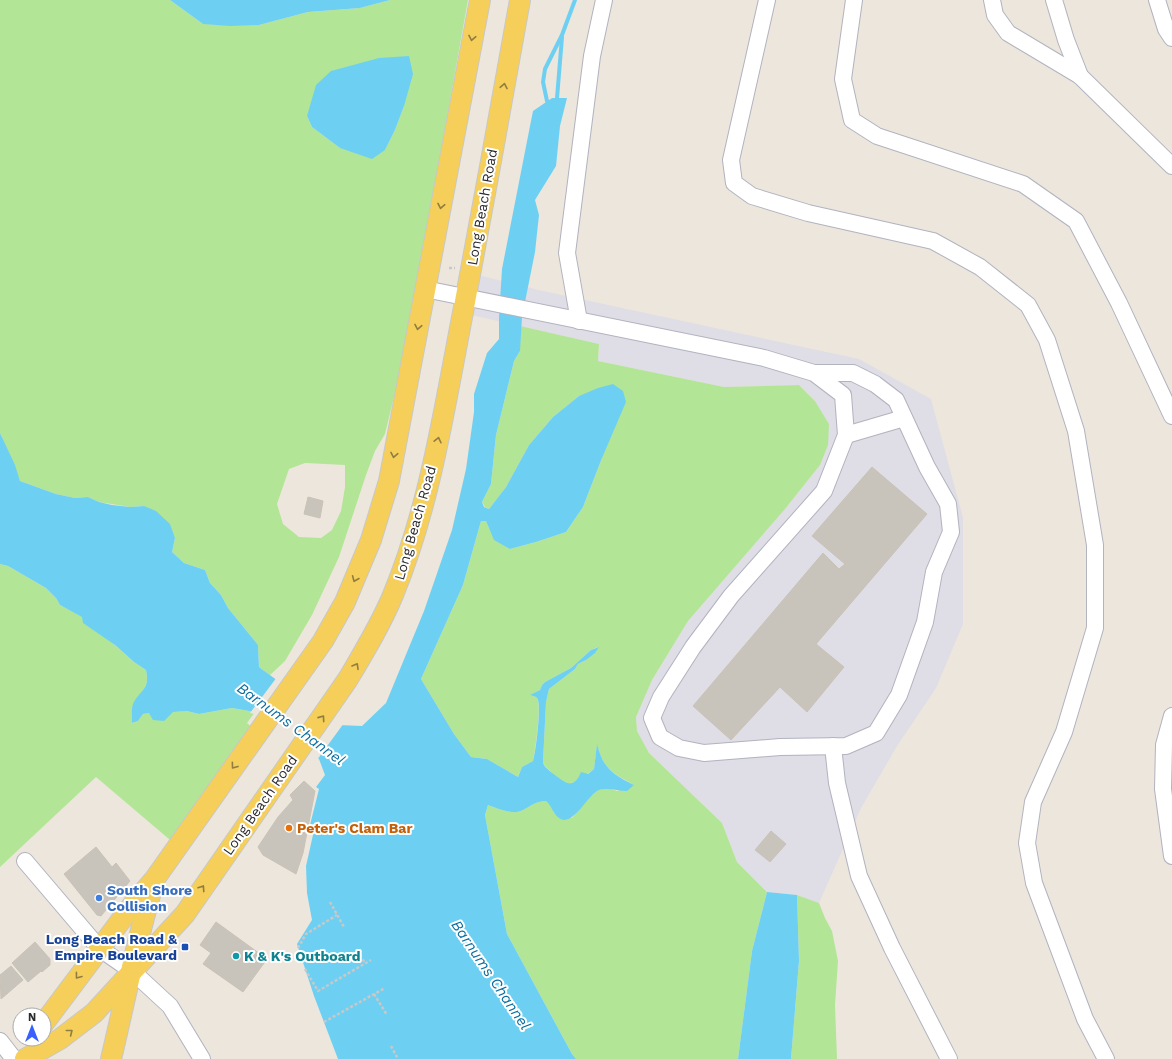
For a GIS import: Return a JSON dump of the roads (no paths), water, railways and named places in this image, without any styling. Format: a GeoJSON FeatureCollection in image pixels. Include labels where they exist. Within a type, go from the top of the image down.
{"type":"FeatureCollection","features":[{"type":"Feature","properties":{"kind":"main road"},"geometry":{"type":"LineString","coordinates":[[52,1012],[134,902],[154,880],[301,674],[323,641],[345,602],[371,540],[389,481],[480,0]]}},
{"type":"Feature","properties":{"kind":"main road","name":"Long Beach Road"},"geometry":{"type":"LineString","coordinates":[[25,1059],[60,1039],[94,1012],[185,914],[335,699],[371,639],[392,597],[408,556],[422,510],[440,433],[520,0]]}},
{"type":"Feature","properties":{"kind":"main road"},"geometry":{"type":"LineString","coordinates":[[111,1059],[143,920],[154,880]]}},
{"type":"Feature","properties":{"kind":"main road"},"geometry":{"type":"LineString","coordinates":[[20,1059],[28,1047]]}},
{"type":"Feature","properties":{"kind":"street"},"geometry":{"type":"LineString","coordinates":[[579,321],[567,253],[592,56],[604,0]]}},
{"type":"Feature","properties":{"kind":"street"},"geometry":{"type":"LineString","coordinates":[[767,0],[731,160],[734,183],[752,196],[808,213],[932,241],[980,267],[1028,305],[1047,340],[1076,431],[1094,537],[1095,628],[1064,732],[1033,802],[1027,843],[1034,883],[1085,1019],[1106,1059]]}},
{"type":"Feature","properties":{"kind":"street"},"geometry":{"type":"LineString","coordinates":[[854,0],[843,79],[852,120],[877,136],[1023,184],[1076,221],[1119,303],[1172,416]]}},
{"type":"Feature","properties":{"kind":"street"},"geometry":{"type":"LineString","coordinates":[[992,0],[995,15],[1008,33],[1080,76],[1172,166]]}},
{"type":"Feature","properties":{"kind":"street"},"geometry":{"type":"LineString","coordinates":[[1054,0],[1066,40],[1080,76]]}},
{"type":"Feature","properties":{"kind":"street"},"geometry":{"type":"LineString","coordinates":[[1157,0],[1166,29],[1172,38]]}},
{"type":"Feature","properties":{"kind":"street"},"geometry":{"type":"LineString","coordinates":[[425,289],[466,296],[529,311],[764,358],[814,373],[853,373],[875,384],[896,400],[927,467],[948,504],[951,532],[934,572],[925,622],[899,695],[876,733],[846,746],[772,747],[704,753],[679,748],[660,737],[652,718],[661,697],[693,647],[731,596],[824,491],[846,435],[843,395],[814,373]]}},
{"type":"Feature","properties":{"kind":"street"},"geometry":{"type":"LineString","coordinates":[[846,435],[904,418]]}},
{"type":"Feature","properties":{"kind":"street"},"geometry":{"type":"LineString","coordinates":[[1172,716],[1164,745],[1163,789],[1172,856]]}},
{"type":"Feature","properties":{"kind":"street"},"geometry":{"type":"LineString","coordinates":[[833,746],[837,783],[860,876],[892,948],[949,1059]]}},
{"type":"Feature","properties":{"kind":"street"},"geometry":{"type":"LineString","coordinates":[[25,861],[99,948],[132,971],[170,1006],[202,1059]]}},
{"type":"Feature","properties":{"kind":"street"},"geometry":{"type":"LineString","coordinates":[[0,1041],[14,1059]]}},
{"type":"Feature","properties":{"kind":"street"},"geometry":{"type":"LineString","coordinates":[[939,1059],[940,1043]]}},
{"type":"Feature","properties":{"kind":"water"},"geometry":{"type":"Polygon","coordinates":[[[170,0],[390,0],[360,8],[308,12],[259,25],[230,26],[203,24],[170,0]]]}},
{"type":"Feature","properties":{"kind":"water"},"geometry":{"type":"Polygon","coordinates":[[[409,56],[413,74],[404,106],[395,130],[385,150],[372,159],[340,148],[312,127],[307,116],[316,85],[331,71],[379,58],[409,56]]]}},
{"type":"Feature","properties":{"kind":"water","name":"Barnums Channel"},"geometry":{"type":"Polygon","coordinates":[[[552,98],[567,98],[560,126],[556,166],[535,200],[539,215],[535,252],[522,317],[520,351],[514,361],[496,435],[491,484],[482,502],[484,507],[489,509],[506,487],[529,445],[553,417],[579,396],[598,388],[613,384],[623,391],[626,402],[583,507],[566,532],[510,549],[494,540],[486,521],[481,521],[463,585],[421,679],[454,734],[471,757],[487,759],[518,777],[522,767],[533,761],[535,748],[539,720],[539,705],[537,698],[530,695],[540,690],[545,682],[571,668],[591,650],[599,647],[595,653],[578,664],[575,669],[549,689],[546,702],[543,762],[551,772],[560,779],[568,783],[575,782],[581,772],[588,774],[594,769],[597,744],[602,759],[614,774],[634,785],[627,791],[610,789],[599,790],[594,793],[580,810],[569,819],[564,820],[559,818],[546,801],[537,802],[517,812],[506,811],[488,805],[485,815],[507,934],[576,1059],[338,1059],[314,996],[297,944],[312,920],[307,893],[306,866],[315,826],[310,825],[319,789],[316,787],[325,775],[319,759],[255,712],[232,708],[199,714],[187,711],[173,712],[164,721],[153,720],[149,713],[143,714],[138,721],[132,723],[132,706],[146,686],[146,670],[134,662],[115,645],[83,623],[82,617],[60,605],[56,598],[46,588],[8,566],[0,564],[0,433],[15,465],[20,481],[56,494],[75,498],[88,497],[99,502],[112,505],[130,507],[144,506],[156,511],[170,524],[175,538],[172,552],[184,563],[205,570],[210,583],[221,595],[228,608],[258,645],[259,667],[338,725],[362,726],[386,703],[424,611],[452,530],[466,469],[474,412],[474,394],[487,353],[499,339],[502,269],[533,111],[552,98]]]}},
{"type":"Feature","properties":{"kind":"water"},"geometry":{"type":"Polygon","coordinates":[[[767,892],[797,895],[799,961],[791,1059],[738,1059],[752,951],[767,892]]]}},
{"type":"Feature","properties":{"kind":"waterway"},"geometry":{"type":"LineString","coordinates":[[547,101],[543,82],[545,69],[562,35],[575,0]]}},
{"type":"Feature","properties":{"kind":"waterway"},"geometry":{"type":"LineString","coordinates":[[557,98],[562,37]]}},
{"type":"Feature","properties":{"kind":"place","name":"Peter's Clam Bar"},"geometry":{"type":"Point","coordinates":[289,828]}},
{"type":"Feature","properties":{"kind":"place","name":"South Shore Collision"},"geometry":{"type":"Point","coordinates":[99,898]}},
{"type":"Feature","properties":{"kind":"place","name":"Long Beach Road & Empire Boulevard"},"geometry":{"type":"Point","coordinates":[185,947]}},
{"type":"Feature","properties":{"kind":"place","name":"K & K's Outboard"},"geometry":{"type":"Point","coordinates":[236,956]}}]}
